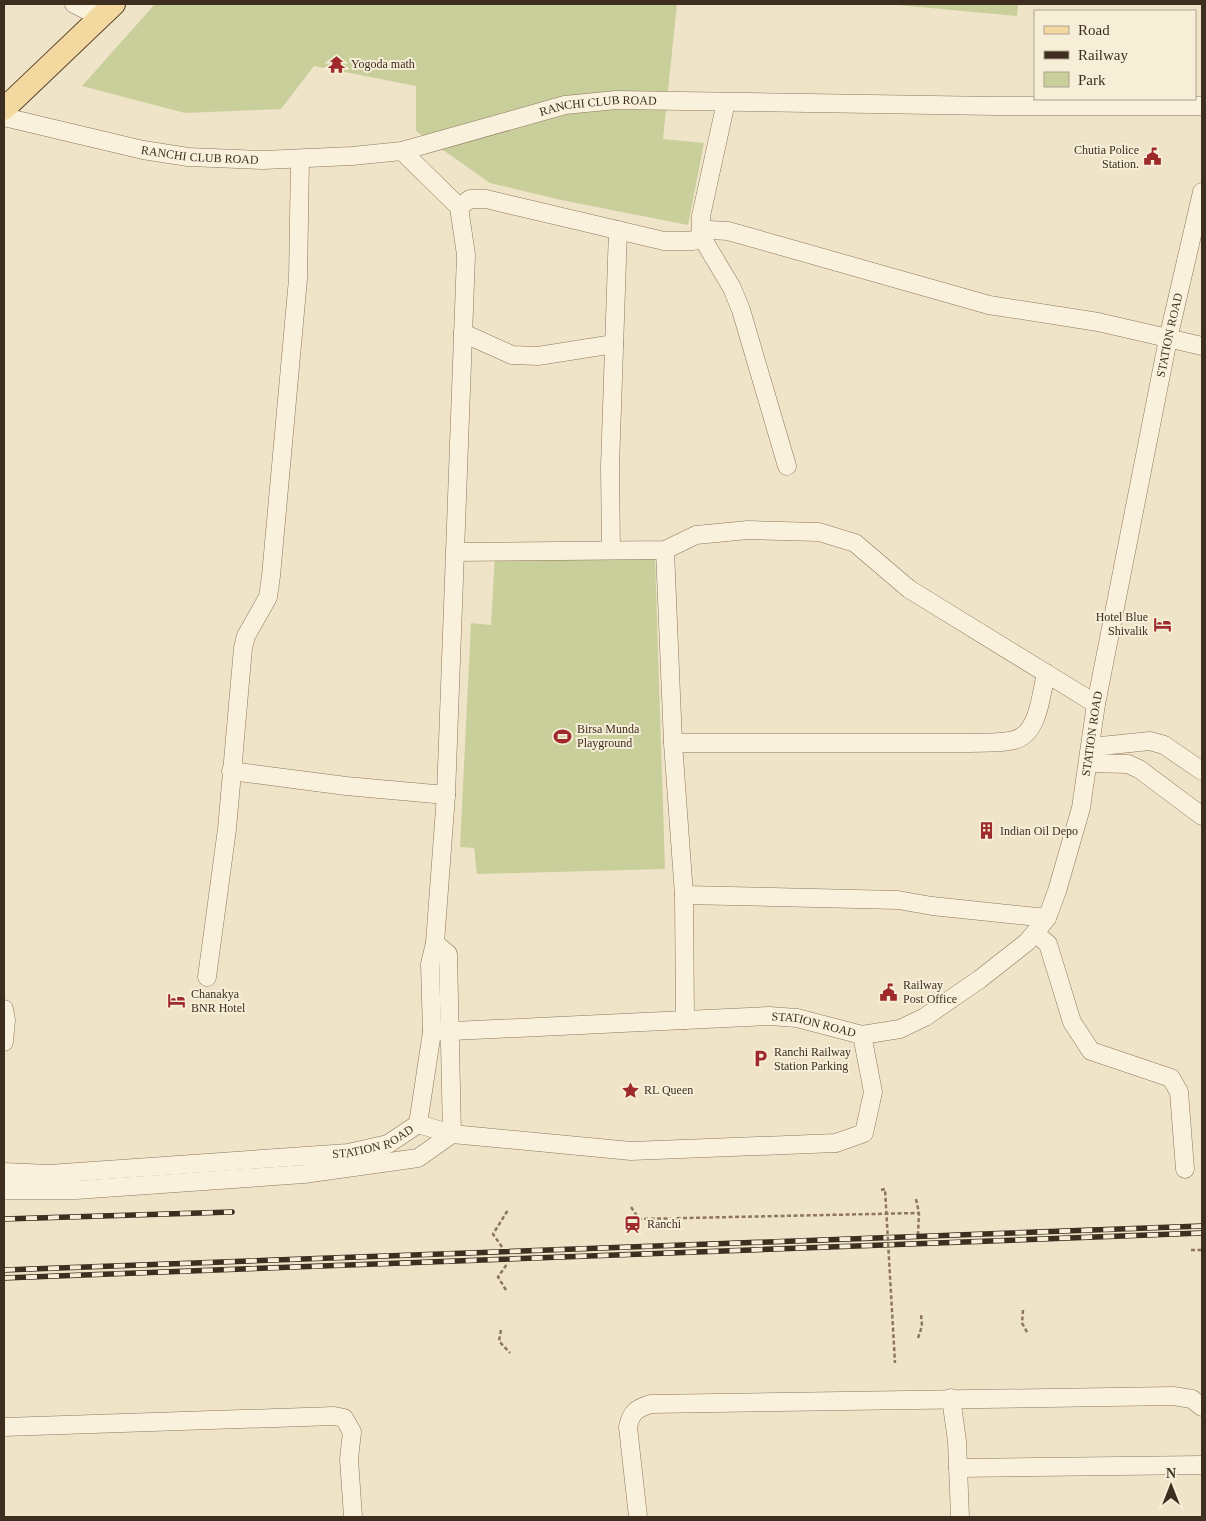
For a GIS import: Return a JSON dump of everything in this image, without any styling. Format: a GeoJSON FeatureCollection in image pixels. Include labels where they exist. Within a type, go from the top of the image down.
{"type":"FeatureCollection","features":[{"type":"Feature","properties":{"kind":"main road"},"geometry":{"type":"LineString","coordinates":[[4,117],[4,111],[107,10]]}},
{"type":"Feature","properties":{"kind":"street"},"geometry":{"type":"LineString","coordinates":[[74,4],[107,10]]}},
{"type":"Feature","properties":{"kind":"street","name":"RANCHI CLUB ROAD"},"geometry":{"type":"LineString","coordinates":[[4,117],[143,150],[188,157],[263,160],[402,151],[565,105],[616,100],[995,106],[1202,106]]}},
{"type":"Feature","properties":{"kind":"street"},"geometry":{"type":"LineString","coordinates":[[726,102],[701,216],[701,236],[732,288],[741,310],[787,466]]}},
{"type":"Feature","properties":{"kind":"street"},"geometry":{"type":"LineString","coordinates":[[402,151],[459,207],[466,255],[446,795],[434,943],[430,964],[432,1032]]}},
{"type":"Feature","properties":{"kind":"street"},"geometry":{"type":"LineString","coordinates":[[207,977],[227,829],[243,648],[246,636],[268,597],[271,576],[298,279],[300,159]]}},
{"type":"Feature","properties":{"kind":"street","name":"STATION ROAD"},"geometry":{"type":"LineString","coordinates":[[4,1172],[49,1174],[348,1153],[388,1144],[418,1124],[432,1032],[769,1016],[797,1018],[862,1035],[900,1029],[925,1017],[980,979],[1027,942],[1047,918],[1057,891],[1081,808],[1096,704],[1168,339],[1202,198]]}},
{"type":"Feature","properties":{"kind":"street"},"geometry":{"type":"LineString","coordinates":[[459,207],[470,199],[486,199],[664,241],[693,241],[709,230],[728,231],[989,305],[1098,322],[1202,346]]}},
{"type":"Feature","properties":{"kind":"street"},"geometry":{"type":"LineString","coordinates":[[611,550],[610,467],[618,230]]}},
{"type":"Feature","properties":{"kind":"street"},"geometry":{"type":"LineString","coordinates":[[463,333],[512,355],[538,356],[614,344]]}},
{"type":"Feature","properties":{"kind":"street"},"geometry":{"type":"LineString","coordinates":[[455,552],[665,550],[684,540],[712,532],[748,530],[793,531],[836,536],[855,543],[909,589],[1096,704]]}},
{"type":"Feature","properties":{"kind":"street"},"geometry":{"type":"LineString","coordinates":[[665,550],[673,743],[684,895],[685,1020]]}},
{"type":"Feature","properties":{"kind":"street"},"geometry":{"type":"LineString","coordinates":[[673,743],[966,743],[1014,740],[1025,735],[1034,724],[1046,673]]}},
{"type":"Feature","properties":{"kind":"street"},"geometry":{"type":"LineString","coordinates":[[1089,755],[1150,741],[1164,745],[1202,771]]}},
{"type":"Feature","properties":{"kind":"street"},"geometry":{"type":"LineString","coordinates":[[1089,755],[1128,764],[1139,769],[1202,816]]}},
{"type":"Feature","properties":{"kind":"street"},"geometry":{"type":"LineString","coordinates":[[231,771],[346,786],[446,795]]}},
{"type":"Feature","properties":{"kind":"street"},"geometry":{"type":"LineString","coordinates":[[684,895],[898,900],[932,906],[1047,918]]}},
{"type":"Feature","properties":{"kind":"street"},"geometry":{"type":"LineString","coordinates":[[1035,933],[1048,944],[1072,1022],[1091,1051],[1171,1078],[1179,1092],[1185,1170]]}},
{"type":"Feature","properties":{"kind":"street"},"geometry":{"type":"LineString","coordinates":[[434,943],[448,954],[452,1032],[452,1134]]}},
{"type":"Feature","properties":{"kind":"street"},"geometry":{"type":"LineString","coordinates":[[4,1009],[6,1020],[4,1042]]}},
{"type":"Feature","properties":{"kind":"street"},"geometry":{"type":"LineString","coordinates":[[418,1124],[452,1134],[631,1151],[836,1143],[864,1133],[873,1092],[862,1035]]}},
{"type":"Feature","properties":{"kind":"street"},"geometry":{"type":"LineString","coordinates":[[4,1190],[76,1190],[304,1174],[418,1158],[452,1134]]}},
{"type":"Feature","properties":{"kind":"street"},"geometry":{"type":"LineString","coordinates":[[638,1517],[628,1427],[630,1416],[639,1407],[670,1403],[1173,1396],[1192,1399],[1202,1407]]}},
{"type":"Feature","properties":{"kind":"street"},"geometry":{"type":"LineString","coordinates":[[951,1398],[958,1468],[960,1517]]}},
{"type":"Feature","properties":{"kind":"street"},"geometry":{"type":"LineString","coordinates":[[4,1427],[334,1416],[344,1418],[352,1432],[349,1459],[353,1517]]}},
{"type":"Feature","properties":{"kind":"street"},"geometry":{"type":"LineString","coordinates":[[958,1468],[1202,1465]]}},
{"type":"Feature","properties":{"kind":"path"},"geometry":{"type":"LineString","coordinates":[[881,1190],[885,1189],[895,1363]]}},
{"type":"Feature","properties":{"kind":"path"},"geometry":{"type":"LineString","coordinates":[[916,1199],[919,1213],[918,1234]]}},
{"type":"Feature","properties":{"kind":"path"},"geometry":{"type":"LineString","coordinates":[[631,1207],[639,1219],[919,1213]]}},
{"type":"Feature","properties":{"kind":"path"},"geometry":{"type":"LineString","coordinates":[[502,1247],[493,1234],[508,1210]]}},
{"type":"Feature","properties":{"kind":"path"},"geometry":{"type":"LineString","coordinates":[[1191,1250],[1202,1250]]}},
{"type":"Feature","properties":{"kind":"path"},"geometry":{"type":"LineString","coordinates":[[506,1290],[498,1277],[507,1264]]}},
{"type":"Feature","properties":{"kind":"path"},"geometry":{"type":"LineString","coordinates":[[1023,1310],[1022,1323],[1028,1334]]}},
{"type":"Feature","properties":{"kind":"path"},"geometry":{"type":"LineString","coordinates":[[918,1338],[922,1326],[920,1314]]}},
{"type":"Feature","properties":{"kind":"path"},"geometry":{"type":"LineString","coordinates":[[501,1330],[499,1341],[510,1353]]}},
{"type":"Feature","properties":{"kind":"green space","name":"Yogoda math"},"geometry":{"type":"Polygon","coordinates":[[[155,4],[677,4],[663,139],[704,143],[688,225],[561,200],[490,183],[416,131],[416,86],[314,66],[281,109],[185,113],[82,86],[155,4]]]}},
{"type":"Feature","properties":{"kind":"green space"},"geometry":{"type":"Polygon","coordinates":[[[887,4],[1018,4],[1017,16],[887,4]]]}},
{"type":"Feature","properties":{"kind":"green space","name":"Birsa Munda Playground"},"geometry":{"type":"Polygon","coordinates":[[[495,554],[655,559],[665,869],[477,874],[474,848],[460,847],[471,623],[491,625],[495,554]]]}},
{"type":"Feature","properties":{"kind":"railway"},"geometry":{"type":"LineString","coordinates":[[4,1219],[232,1212]]}},
{"type":"Feature","properties":{"kind":"railway"},"geometry":{"type":"LineString","coordinates":[[4,1270],[1202,1226]]}},
{"type":"Feature","properties":{"kind":"railway"},"geometry":{"type":"LineString","coordinates":[[4,1278],[1202,1233]]}},
{"type":"Feature","properties":{"kind":"place","name":"Yogoda math"},"geometry":{"type":"Point","coordinates":[337,64]}},
{"type":"Feature","properties":{"kind":"place","name":"Chutia Police Station."},"geometry":{"type":"Point","coordinates":[1153,157]}},
{"type":"Feature","properties":{"kind":"place","name":"Hotel Blue Shivalik"},"geometry":{"type":"Point","coordinates":[1162,624]}},
{"type":"Feature","properties":{"kind":"place","name":"Birsa Munda Playground"},"geometry":{"type":"Point","coordinates":[563,736]}},
{"type":"Feature","properties":{"kind":"place","name":"Indian Oil Depo"},"geometry":{"type":"Point","coordinates":[986,831]}},
{"type":"Feature","properties":{"kind":"place","name":"Railway Post Office"},"geometry":{"type":"Point","coordinates":[889,992]}},
{"type":"Feature","properties":{"kind":"place","name":"Chanakya BNR Hotel"},"geometry":{"type":"Point","coordinates":[177,1001]}},
{"type":"Feature","properties":{"kind":"place","name":"Ranchi Railway Station Parking"},"geometry":{"type":"Point","coordinates":[760,1059]}},
{"type":"Feature","properties":{"kind":"place","name":"RL Queen"},"geometry":{"type":"Point","coordinates":[630,1090]}},
{"type":"Feature","properties":{"kind":"place","name":"Ranchi"},"geometry":{"type":"Point","coordinates":[633,1224]}}]}
